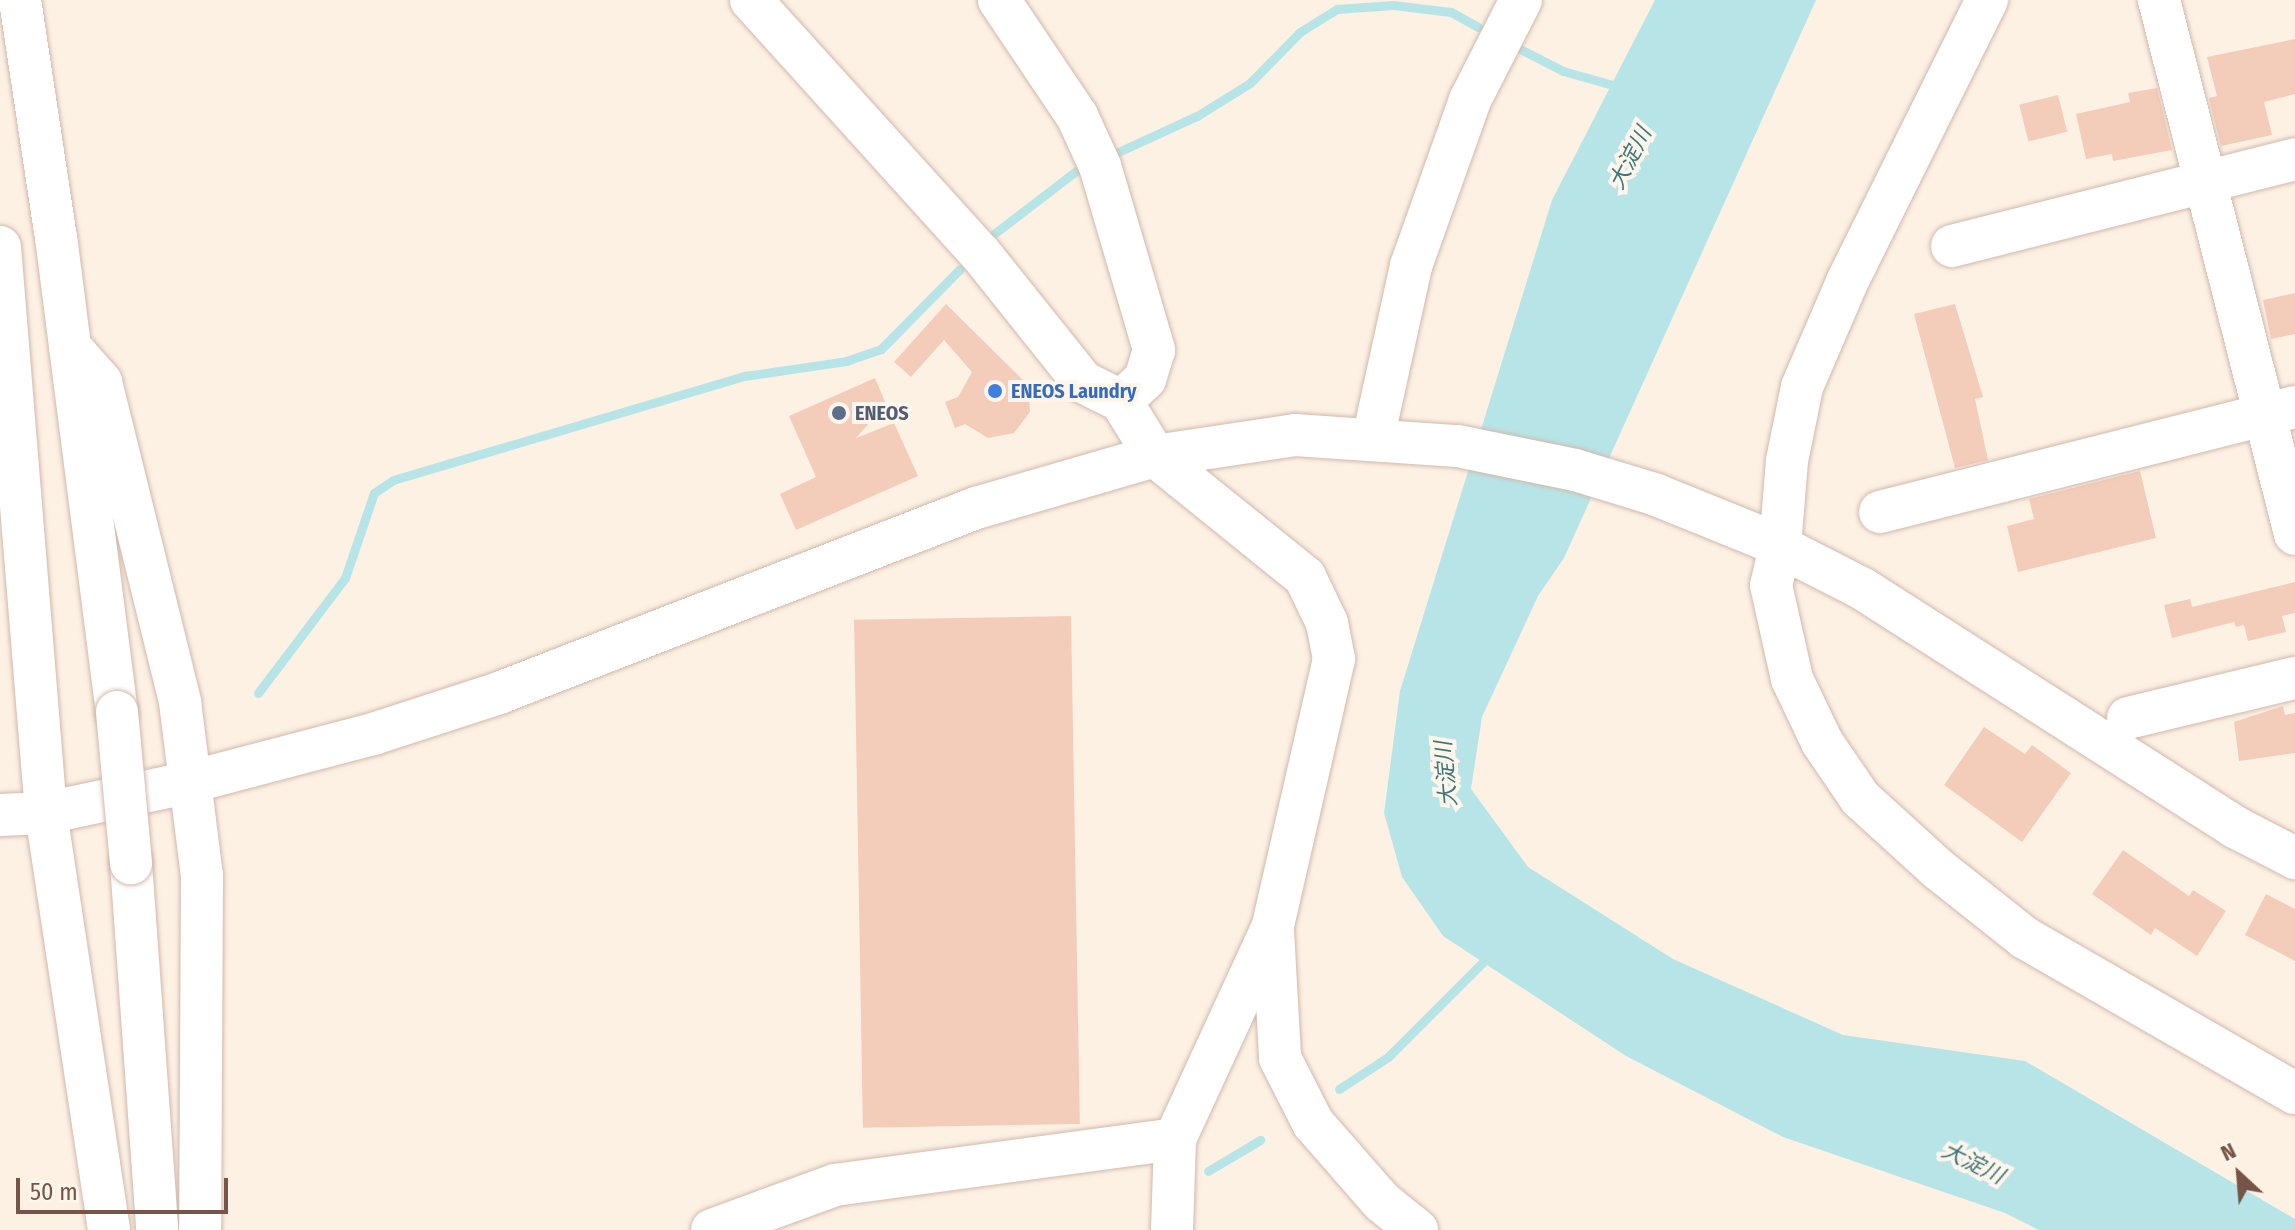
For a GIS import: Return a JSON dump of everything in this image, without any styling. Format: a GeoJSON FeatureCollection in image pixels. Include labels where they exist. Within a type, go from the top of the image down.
{"type":"FeatureCollection","features":[{"type":"Feature","properties":{"kind":"street"},"geometry":{"type":"LineString","coordinates":[[20,0],[70,347],[117,712],[157,1230]]}},
{"type":"Feature","properties":{"kind":"street"},"geometry":{"type":"LineString","coordinates":[[751,0],[980,253],[1083,382],[1121,401],[1155,456],[1305,577],[1327,623],[1334,659],[1273,926],[1175,1139],[1172,1230]]}},
{"type":"Feature","properties":{"kind":"street"},"geometry":{"type":"LineString","coordinates":[[999,0],[1077,116],[1100,166],[1154,350],[1145,379],[1121,401]]}},
{"type":"Feature","properties":{"kind":"street"},"geometry":{"type":"LineString","coordinates":[[1384,439],[1411,266],[1470,100],[1521,0]]}},
{"type":"Feature","properties":{"kind":"street"},"geometry":{"type":"LineString","coordinates":[[1987,0],[1848,280],[1802,387],[1772,542],[1771,585],[1792,679],[1822,742],[1860,798],[2025,938],[2295,1093]]}},
{"type":"Feature","properties":{"kind":"street"},"geometry":{"type":"LineString","coordinates":[[2159,0],[2203,183],[2278,411],[2295,534]]}},
{"type":"Feature","properties":{"kind":"street"},"geometry":{"type":"LineString","coordinates":[[1952,246],[2295,159]]}},
{"type":"Feature","properties":{"kind":"street"},"geometry":{"type":"LineString","coordinates":[[0,247],[6,425],[46,813],[109,1230]]}},
{"type":"Feature","properties":{"kind":"street"},"geometry":{"type":"LineString","coordinates":[[70,347],[101,382],[180,702],[202,875],[200,1230]]}},
{"type":"Feature","properties":{"kind":"street"},"geometry":{"type":"LineString","coordinates":[[1880,512],[2278,411]]}},
{"type":"Feature","properties":{"kind":"street"},"geometry":{"type":"LineString","coordinates":[[0,815],[46,813],[190,782],[373,734],[499,693],[976,508],[1155,456],[1295,435],[1384,439],[1575,470],[1654,494],[1772,542],[1863,589],[2235,827],[2295,858]]}},
{"type":"Feature","properties":{"kind":"street"},"geometry":{"type":"LineString","coordinates":[[2128,718],[2295,678]]}},
{"type":"Feature","properties":{"kind":"street"},"geometry":{"type":"LineString","coordinates":[[1273,926],[1280,1058],[1313,1123],[1382,1202],[1417,1230]]}},
{"type":"Feature","properties":{"kind":"street"},"geometry":{"type":"LineString","coordinates":[[712,1230],[835,1185],[1175,1139]]}},
{"type":"Feature","properties":{"kind":"water","name":"大淀川"},"geometry":{"type":"Polygon","coordinates":[[[1655,0],[1816,0],[1564,558],[1538,596],[1482,717],[1471,789],[1528,867],[1673,959],[1843,1035],[2025,1061],[2295,1219],[2295,1230],[2039,1230],[2005,1213],[1783,1137],[1626,1056],[1443,936],[1402,877],[1384,813],[1400,691],[1552,200],[1655,0]]]}},
{"type":"Feature","properties":{"kind":"building"},"geometry":{"type":"Polygon","coordinates":[[[2295,39],[2295,94],[2264,102],[2272,135],[2221,146],[2209,98],[2217,96],[2207,57],[2295,39]]]}},
{"type":"Feature","properties":{"kind":"building"},"geometry":{"type":"Polygon","coordinates":[[[2157,88],[2172,150],[2113,161],[2112,154],[2086,159],[2076,114],[2130,102],[2128,93],[2157,88]]]}},
{"type":"Feature","properties":{"kind":"building"},"geometry":{"type":"Polygon","coordinates":[[[2058,95],[2067,132],[2028,142],[2019,105],[2058,95]]]}},
{"type":"Feature","properties":{"kind":"building"},"geometry":{"type":"Polygon","coordinates":[[[2295,293],[2295,334],[2271,339],[2263,300],[2295,293]]]}},
{"type":"Feature","properties":{"kind":"building","name":"ENEOS Laundry"},"geometry":{"type":"Polygon","coordinates":[[[946,304],[1028,385],[1030,412],[1014,433],[988,438],[965,424],[955,428],[945,402],[958,397],[972,372],[944,340],[911,377],[894,362],[946,304]]]}},
{"type":"Feature","properties":{"kind":"building"},"geometry":{"type":"Polygon","coordinates":[[[1955,304],[1983,397],[1975,399],[1988,460],[1955,468],[1914,314],[1955,304]]]}},
{"type":"Feature","properties":{"kind":"building"},"geometry":{"type":"Polygon","coordinates":[[[875,378],[886,404],[856,438],[894,423],[918,476],[796,530],[780,494],[816,477],[789,416],[875,378]]]}},
{"type":"Feature","properties":{"kind":"building"},"geometry":{"type":"Polygon","coordinates":[[[2140,471],[2156,538],[2018,572],[2007,526],[2034,519],[2029,499],[2140,471]]]}},
{"type":"Feature","properties":{"kind":"building"},"geometry":{"type":"Polygon","coordinates":[[[2295,582],[2295,613],[2282,616],[2286,632],[2248,641],[2244,625],[2236,627],[2234,622],[2172,638],[2164,605],[2190,599],[2192,607],[2295,582]]]}},
{"type":"Feature","properties":{"kind":"building"},"geometry":{"type":"Polygon","coordinates":[[[1071,616],[1080,1124],[863,1128],[854,620],[1071,616]]]}},
{"type":"Feature","properties":{"kind":"building"},"geometry":{"type":"Polygon","coordinates":[[[2283,706],[2285,715],[2295,713],[2295,753],[2239,761],[2234,722],[2283,706]]]}},
{"type":"Feature","properties":{"kind":"building"},"geometry":{"type":"Polygon","coordinates":[[[1984,727],[2025,754],[2032,745],[2071,773],[2022,842],[1944,785],[1984,727]]]}},
{"type":"Feature","properties":{"kind":"building"},"geometry":{"type":"Polygon","coordinates":[[[2123,850],[2189,896],[2193,890],[2226,911],[2197,956],[2155,928],[2151,935],[2092,894],[2123,850]]]}},
{"type":"Feature","properties":{"kind":"building"},"geometry":{"type":"Polygon","coordinates":[[[2266,894],[2295,909],[2295,961],[2245,935],[2266,894]]]}},
{"type":"Feature","properties":{"kind":"waterway"},"geometry":{"type":"LineString","coordinates":[[1116,153],[1197,116],[1250,83],[1300,32],[1337,9],[1393,5],[1451,12],[1478,27]]}},
{"type":"Feature","properties":{"kind":"waterway"},"geometry":{"type":"LineString","coordinates":[[1520,49],[1563,71],[1620,87]]}},
{"type":"Feature","properties":{"kind":"waterway"},"geometry":{"type":"LineString","coordinates":[[995,233],[1076,171]]}},
{"type":"Feature","properties":{"kind":"waterway"},"geometry":{"type":"LineString","coordinates":[[258,693],[345,578],[374,493],[393,480],[745,376],[846,361],[881,349],[960,269]]}},
{"type":"Feature","properties":{"kind":"waterway"},"geometry":{"type":"LineString","coordinates":[[1339,1089],[1388,1057],[1492,953]]}},
{"type":"Feature","properties":{"kind":"waterway"},"geometry":{"type":"LineString","coordinates":[[1208,1171],[1260,1140]]}},
{"type":"Feature","properties":{"kind":"place","name":"ENEOS Laundry"},"geometry":{"type":"Point","coordinates":[995,391]}},
{"type":"Feature","properties":{"kind":"place","name":"ENEOS"},"geometry":{"type":"Point","coordinates":[839,413]}}]}
